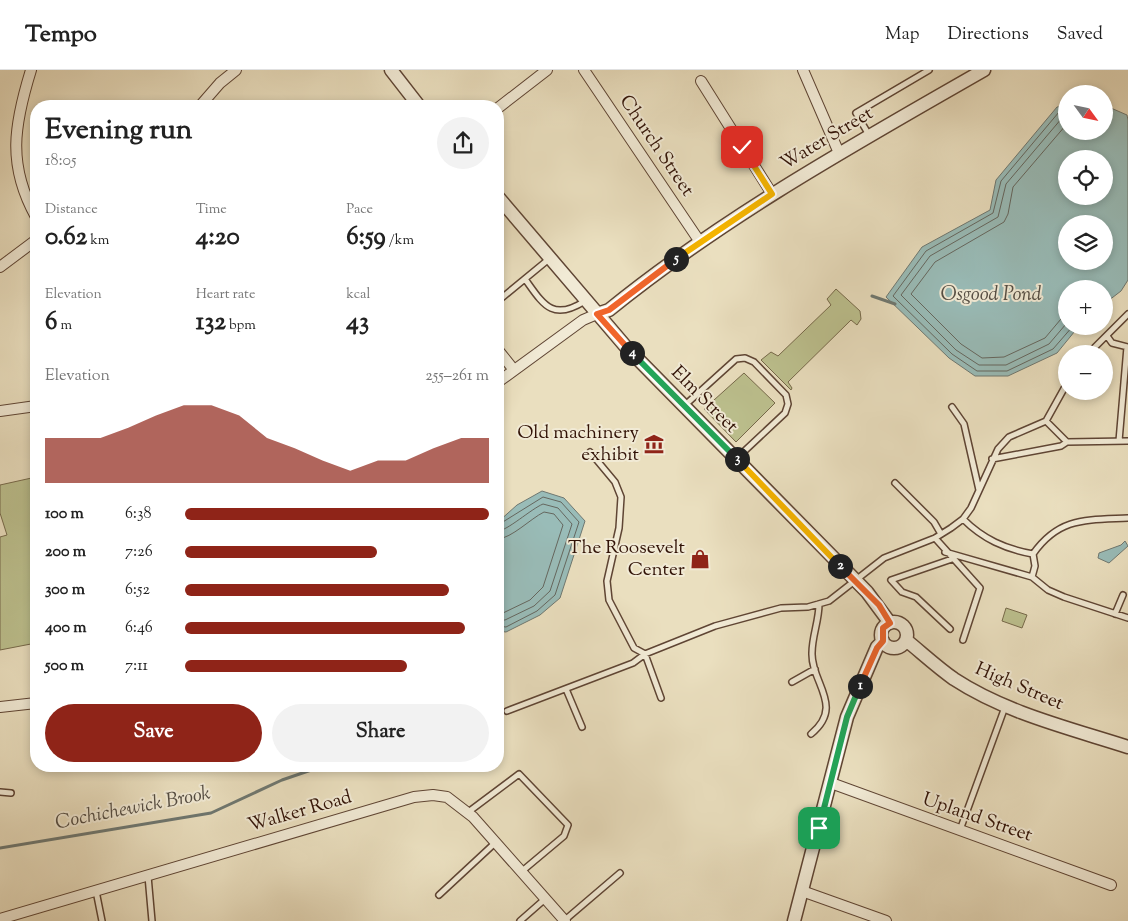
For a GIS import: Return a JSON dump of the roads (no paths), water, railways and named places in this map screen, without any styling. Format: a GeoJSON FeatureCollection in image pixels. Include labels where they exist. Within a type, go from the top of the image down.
{"type":"FeatureCollection","features":[{"type":"Feature","properties":{"kind":"street"},"geometry":{"type":"LineString","coordinates":[[30,203],[17,173],[15,141],[21,100],[31,70]]}},
{"type":"Feature","properties":{"kind":"street"},"geometry":{"type":"LineString","coordinates":[[205,100],[220,83],[236,70]]}},
{"type":"Feature","properties":{"kind":"street"},"geometry":{"type":"LineString","coordinates":[[391,70],[414,100]]}},
{"type":"Feature","properties":{"kind":"street"},"geometry":{"type":"LineString","coordinates":[[504,103],[547,70]]}},
{"type":"Feature","properties":{"kind":"street","name":"Church Street"},"geometry":{"type":"LineString","coordinates":[[584,70],[700,242]]}},
{"type":"Feature","properties":{"kind":"street"},"geometry":{"type":"LineString","coordinates":[[803,70],[839,153]]}},
{"type":"Feature","properties":{"kind":"street","name":"Water Street"},"geometry":{"type":"LineString","coordinates":[[504,378],[583,320],[609,310],[700,242],[772,194],[839,153],[984,70]]}},
{"type":"Feature","properties":{"kind":"street"},"geometry":{"type":"LineString","coordinates":[[701,81],[772,194]]}},
{"type":"Feature","properties":{"kind":"street","name":"Elm Street"},"geometry":{"type":"LineString","coordinates":[[504,204],[584,301],[626,347],[879,605],[890,623]]}},
{"type":"Feature","properties":{"kind":"street"},"geometry":{"type":"LineString","coordinates":[[0,267],[30,244]]}},
{"type":"Feature","properties":{"kind":"street"},"geometry":{"type":"LineString","coordinates":[[504,358],[514,370]]}},
{"type":"Feature","properties":{"kind":"street"},"geometry":{"type":"LineString","coordinates":[[0,411],[30,407]]}},
{"type":"Feature","properties":{"kind":"street"},"geometry":{"type":"LineString","coordinates":[[794,921],[847,717],[877,648],[883,641],[882,632],[890,623],[902,625],[907,632],[906,640],[901,646],[894,648],[883,641]]}},
{"type":"Feature","properties":{"kind":"street","name":"High Street"},"geometry":{"type":"LineString","coordinates":[[906,640],[954,679],[1006,705],[1128,747]]}},
{"type":"Feature","properties":{"kind":"street"},"geometry":{"type":"LineString","coordinates":[[0,707],[30,704]]}},
{"type":"Feature","properties":{"kind":"street","name":"Upland Street"},"geometry":{"type":"LineString","coordinates":[[831,783],[1111,885]]}},
{"type":"Feature","properties":{"kind":"street","name":"Walker Road"},"geometry":{"type":"LineString","coordinates":[[0,919],[414,797],[433,795],[446,797],[467,813],[565,921]]}},
{"type":"Feature","properties":{"kind":"street"},"geometry":{"type":"LineString","coordinates":[[802,891],[886,921]]}},
{"type":"Feature","properties":{"kind":"lane"},"geometry":{"type":"LineString","coordinates":[[870,135],[856,113],[929,70]]}},
{"type":"Feature","properties":{"kind":"lane"},"geometry":{"type":"LineString","coordinates":[[504,296],[550,259]]}},
{"type":"Feature","properties":{"kind":"lane"},"geometry":{"type":"LineString","coordinates":[[525,279],[547,308],[557,310],[574,308],[584,301]]}},
{"type":"Feature","properties":{"kind":"lane"},"geometry":{"type":"LineString","coordinates":[[1098,345],[1128,315]]}},
{"type":"Feature","properties":{"kind":"lane"},"geometry":{"type":"LineString","coordinates":[[1107,336],[1112,343],[1127,347],[1119,441]]}},
{"type":"Feature","properties":{"kind":"lane"},"geometry":{"type":"LineString","coordinates":[[684,406],[736,359],[745,358],[754,362],[786,395],[788,404],[785,412],[736,459]]}},
{"type":"Feature","properties":{"kind":"lane"},"geometry":{"type":"LineString","coordinates":[[508,711],[633,663],[645,654],[714,626],[781,608],[808,607],[829,601],[884,558],[935,538],[963,518],[979,490],[998,449],[1009,437],[1046,421],[1058,399]]}},
{"type":"Feature","properties":{"kind":"lane"},"geometry":{"type":"LineString","coordinates":[[952,407],[964,424],[979,490]]}},
{"type":"Feature","properties":{"kind":"lane"},"geometry":{"type":"LineString","coordinates":[[1046,421],[1067,442]]}},
{"type":"Feature","properties":{"kind":"lane"},"geometry":{"type":"LineString","coordinates":[[992,459],[1061,446],[1067,442],[1128,441]]}},
{"type":"Feature","properties":{"kind":"lane"},"geometry":{"type":"LineString","coordinates":[[590,452],[614,482],[621,497],[619,528],[607,581],[609,600],[634,648],[645,654],[661,698]]}},
{"type":"Feature","properties":{"kind":"lane"},"geometry":{"type":"LineString","coordinates":[[895,483],[934,522],[941,534]]}},
{"type":"Feature","properties":{"kind":"lane"},"geometry":{"type":"LineString","coordinates":[[963,518],[978,534],[991,541],[1033,554]]}},
{"type":"Feature","properties":{"kind":"lane"},"geometry":{"type":"LineString","coordinates":[[1032,577],[1035,566],[1033,554],[1044,539],[1056,528],[1074,522],[1128,518]]}},
{"type":"Feature","properties":{"kind":"lane"},"geometry":{"type":"LineString","coordinates":[[935,538],[945,552],[980,588],[963,640]]}},
{"type":"Feature","properties":{"kind":"lane"},"geometry":{"type":"LineString","coordinates":[[945,552],[1032,577],[1048,590],[1064,597],[1128,618]]}},
{"type":"Feature","properties":{"kind":"lane"},"geometry":{"type":"LineString","coordinates":[[950,629],[916,597],[902,592],[891,580],[952,559]]}},
{"type":"Feature","properties":{"kind":"lane"},"geometry":{"type":"LineString","coordinates":[[1115,614],[1123,595]]}},
{"type":"Feature","properties":{"kind":"lane"},"geometry":{"type":"LineString","coordinates":[[811,734],[820,725],[827,707],[822,684],[815,669],[812,651],[819,616],[819,604]]}},
{"type":"Feature","properties":{"kind":"lane"},"geometry":{"type":"LineString","coordinates":[[792,682],[815,669]]}},
{"type":"Feature","properties":{"kind":"lane"},"geometry":{"type":"LineString","coordinates":[[566,688],[582,727]]}},
{"type":"Feature","properties":{"kind":"lane"},"geometry":{"type":"LineString","coordinates":[[959,831],[1006,705]]}},
{"type":"Feature","properties":{"kind":"lane"},"geometry":{"type":"LineString","coordinates":[[467,813],[519,774],[568,825],[564,836],[520,873]]}},
{"type":"Feature","properties":{"kind":"lane"},"geometry":{"type":"LineString","coordinates":[[0,792],[11,793]]}},
{"type":"Feature","properties":{"kind":"lane"},"geometry":{"type":"LineString","coordinates":[[439,895],[495,843]]}},
{"type":"Feature","properties":{"kind":"lane"},"geometry":{"type":"LineString","coordinates":[[565,921],[620,873]]}},
{"type":"Feature","properties":{"kind":"lane"},"geometry":{"type":"LineString","coordinates":[[148,876],[152,921]]}},
{"type":"Feature","properties":{"kind":"lane"},"geometry":{"type":"LineString","coordinates":[[96,891],[102,921]]}},
{"type":"Feature","properties":{"kind":"lane"},"geometry":{"type":"LineString","coordinates":[[520,921],[545,899]]}},
{"type":"Feature","properties":{"kind":"water","name":"Osgood Pond"},"geometry":{"type":"Polygon","coordinates":[[[1057,107],[1058,140],[1113,140],[1113,109],[1127,115],[1128,280],[1121,291],[1113,297],[1113,280],[1058,280],[1058,335],[1072,335],[1064,345],[1058,345],[1057,353],[1008,376],[975,376],[949,358],[886,297],[922,247],[990,210],[996,180],[1057,107]]]}},
{"type":"Feature","properties":{"kind":"water"},"geometry":{"type":"Polygon","coordinates":[[[542,491],[564,498],[585,521],[560,598],[540,615],[506,632],[504,632],[504,517],[517,505],[542,491]]]}},
{"type":"Feature","properties":{"kind":"water"},"geometry":{"type":"Polygon","coordinates":[[[1125,541],[1128,546],[1109,563],[1098,558],[1099,553],[1121,545],[1125,541]]]}},
{"type":"Feature","properties":{"kind":"waterway","name":"Cochichewick Brook"},"geometry":{"type":"LineString","coordinates":[[872,296],[895,304]]}},
{"type":"Feature","properties":{"kind":"waterway","name":"Cochichewick Brook"},"geometry":{"type":"LineString","coordinates":[[0,848],[211,813],[282,780],[305,772]]}},
{"type":"Feature","properties":{"kind":"place","name":"Old machinery exhibit"},"geometry":{"type":"Point","coordinates":[654,444]}},
{"type":"Feature","properties":{"kind":"place","name":"The Roosevelt Center"},"geometry":{"type":"Point","coordinates":[700,559]}}]}
